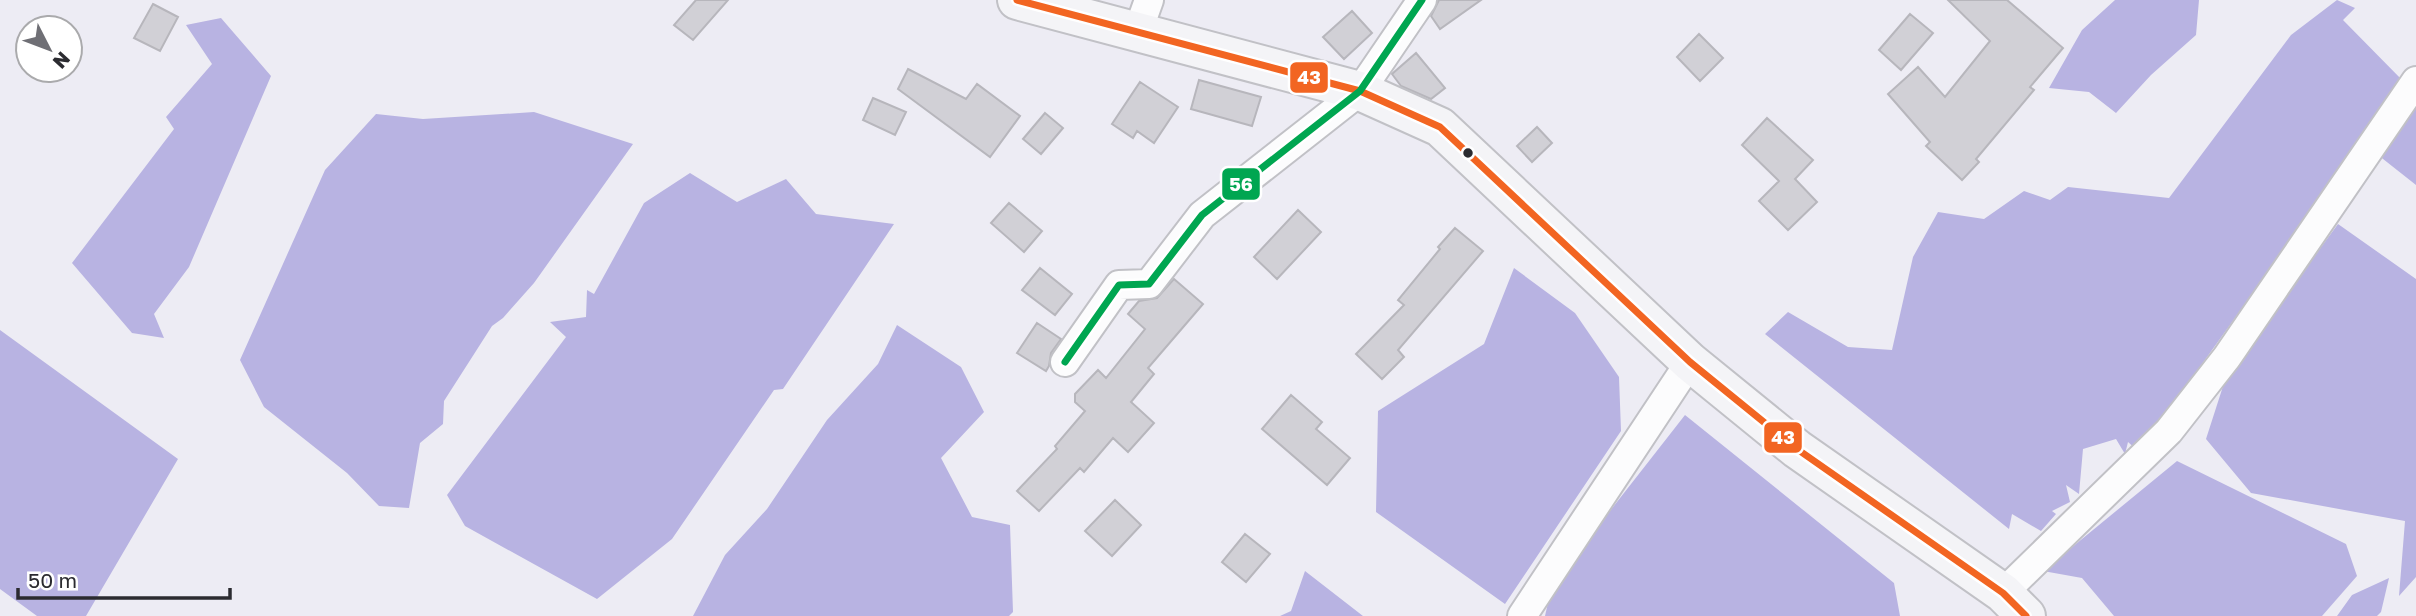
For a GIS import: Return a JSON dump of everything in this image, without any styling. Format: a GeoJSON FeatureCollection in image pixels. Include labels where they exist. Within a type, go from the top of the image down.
{"type":"FeatureCollection","features":[{"type":"Feature","properties":{"kind":"main road"},"geometry":{"type":"LineString","coordinates":[[1017,0],[1144,16],[1360,91],[1440,127],[1690,362],[1797,449],[2014,604]]}},
{"type":"Feature","properties":{"kind":"street"},"geometry":{"type":"LineString","coordinates":[[1065,362],[1119,285],[1149,284],[1202,215],[1360,91],[1422,0]]}},
{"type":"Feature","properties":{"kind":"street"},"geometry":{"type":"LineString","coordinates":[[2014,604],[2169,431],[2228,357],[2416,81]]}},
{"type":"Feature","properties":{"kind":"street"},"geometry":{"type":"LineString","coordinates":[[1521,616],[1690,362]]}},
{"type":"Feature","properties":{"kind":"shaded area"},"geometry":{"type":"Polygon","coordinates":[[[2115,0],[2199,0],[2196,35],[2151,75],[2116,113],[2089,92],[2049,88],[2082,30],[2115,0]]]}},
{"type":"Feature","properties":{"kind":"shaded area"},"geometry":{"type":"Polygon","coordinates":[[[2337,0],[2355,8],[2343,20],[2404,82],[2139,452],[2128,442],[2125,454],[2116,439],[2083,449],[2079,494],[2066,485],[2070,502],[2052,511],[2056,514],[2041,531],[2012,514],[2009,529],[1765,334],[1788,312],[1848,347],[1892,350],[1913,257],[1938,212],[1984,219],[2024,191],[2050,200],[2068,187],[2169,198],[2291,35],[2337,0]]]}},
{"type":"Feature","properties":{"kind":"shaded area"},"geometry":{"type":"Polygon","coordinates":[[[221,18],[271,76],[189,267],[154,314],[164,338],[132,333],[72,263],[174,129],[166,117],[212,64],[186,25],[221,18]]]}},
{"type":"Feature","properties":{"kind":"shaded area"},"geometry":{"type":"Polygon","coordinates":[[[2416,97],[2416,185],[2378,155],[2416,97]]]}},
{"type":"Feature","properties":{"kind":"shaded area"},"geometry":{"type":"Polygon","coordinates":[[[534,112],[633,144],[534,283],[503,318],[492,326],[444,401],[443,424],[420,443],[409,508],[379,506],[347,473],[264,407],[240,360],[325,170],[376,114],[423,119],[534,112]]]}},
{"type":"Feature","properties":{"kind":"shaded area"},"geometry":{"type":"Polygon","coordinates":[[[690,173],[737,202],[786,179],[816,214],[894,224],[783,389],[774,390],[672,539],[597,599],[465,526],[447,495],[566,337],[550,322],[586,317],[587,290],[594,294],[644,203],[690,173]]]}},
{"type":"Feature","properties":{"kind":"shaded area"},"geometry":{"type":"Polygon","coordinates":[[[2338,224],[2416,279],[2416,577],[2399,596],[2405,521],[2251,493],[2206,439],[2226,377],[2338,224]]]}},
{"type":"Feature","properties":{"kind":"shaded area"},"geometry":{"type":"Polygon","coordinates":[[[1514,268],[1575,313],[1619,377],[1621,431],[1505,604],[1376,512],[1378,411],[1484,344],[1514,268]]]}},
{"type":"Feature","properties":{"kind":"shaded area"},"geometry":{"type":"Polygon","coordinates":[[[897,325],[961,367],[984,412],[941,458],[972,517],[1010,525],[1013,612],[1009,616],[693,616],[725,555],[767,509],[827,420],[878,364],[897,325]]]}},
{"type":"Feature","properties":{"kind":"shaded area"},"geometry":{"type":"Polygon","coordinates":[[[0,330],[178,459],[86,616],[37,616],[0,589],[0,330]]]}},
{"type":"Feature","properties":{"kind":"shaded area"},"geometry":{"type":"Polygon","coordinates":[[[1685,415],[1894,583],[1900,616],[1545,616],[1552,585],[1685,415]]]}},
{"type":"Feature","properties":{"kind":"shaded area"},"geometry":{"type":"Polygon","coordinates":[[[2177,461],[2346,544],[2357,576],[2322,616],[2114,616],[2082,578],[2043,571],[2177,461]]]}},
{"type":"Feature","properties":{"kind":"shaded area"},"geometry":{"type":"Polygon","coordinates":[[[1305,571],[1363,616],[1280,616],[1291,611],[1305,571]]]}},
{"type":"Feature","properties":{"kind":"shaded area"},"geometry":{"type":"Polygon","coordinates":[[[2389,578],[2381,612],[2377,616],[2337,616],[2352,595],[2389,578]]]}},
{"type":"Feature","properties":{"kind":"building"},"geometry":{"type":"Polygon","coordinates":[[[696,0],[728,0],[693,40],[674,25],[696,0]]]}},
{"type":"Feature","properties":{"kind":"building"},"geometry":{"type":"Polygon","coordinates":[[[1439,0],[1481,0],[1440,29],[1431,16],[1439,0]]]}},
{"type":"Feature","properties":{"kind":"building"},"geometry":{"type":"Polygon","coordinates":[[[1948,0],[2007,0],[2063,48],[2030,87],[2034,90],[1976,159],[1979,162],[1962,180],[1926,146],[1930,142],[1888,94],[1918,67],[1945,97],[1990,41],[1948,0]]]}},
{"type":"Feature","properties":{"kind":"building"},"geometry":{"type":"Polygon","coordinates":[[[153,4],[178,17],[160,51],[134,38],[153,4]]]}},
{"type":"Feature","properties":{"kind":"building"},"geometry":{"type":"Polygon","coordinates":[[[1352,11],[1372,33],[1344,59],[1323,37],[1352,11]]]}},
{"type":"Feature","properties":{"kind":"building"},"geometry":{"type":"Polygon","coordinates":[[[1910,14],[1933,33],[1901,70],[1879,50],[1910,14]]]}},
{"type":"Feature","properties":{"kind":"building"},"geometry":{"type":"Polygon","coordinates":[[[1699,34],[1723,58],[1700,81],[1677,57],[1699,34]]]}},
{"type":"Feature","properties":{"kind":"building"},"geometry":{"type":"Polygon","coordinates":[[[1416,53],[1445,88],[1431,99],[1401,86],[1392,74],[1416,53]]]}},
{"type":"Feature","properties":{"kind":"building"},"geometry":{"type":"Polygon","coordinates":[[[908,69],[966,99],[977,84],[1020,116],[990,157],[898,89],[908,69]]]}},
{"type":"Feature","properties":{"kind":"building"},"geometry":{"type":"Polygon","coordinates":[[[1199,80],[1261,97],[1252,126],[1191,109],[1199,80]]]}},
{"type":"Feature","properties":{"kind":"building"},"geometry":{"type":"Polygon","coordinates":[[[1140,82],[1178,107],[1154,143],[1137,131],[1133,138],[1112,124],[1140,82]]]}},
{"type":"Feature","properties":{"kind":"building"},"geometry":{"type":"Polygon","coordinates":[[[873,98],[906,112],[895,135],[863,120],[873,98]]]}},
{"type":"Feature","properties":{"kind":"building"},"geometry":{"type":"Polygon","coordinates":[[[1045,113],[1063,128],[1041,154],[1023,139],[1045,113]]]}},
{"type":"Feature","properties":{"kind":"building"},"geometry":{"type":"Polygon","coordinates":[[[1767,118],[1813,160],[1795,179],[1817,202],[1788,230],[1759,201],[1779,181],[1742,145],[1767,118]]]}},
{"type":"Feature","properties":{"kind":"building"},"geometry":{"type":"Polygon","coordinates":[[[1537,127],[1552,143],[1532,162],[1517,146],[1537,127]]]}},
{"type":"Feature","properties":{"kind":"building"},"geometry":{"type":"Polygon","coordinates":[[[1009,203],[1042,231],[1024,252],[991,223],[1009,203]]]}},
{"type":"Feature","properties":{"kind":"building"},"geometry":{"type":"Polygon","coordinates":[[[1298,210],[1321,232],[1277,279],[1254,257],[1298,210]]]}},
{"type":"Feature","properties":{"kind":"building"},"geometry":{"type":"Polygon","coordinates":[[[1455,228],[1483,251],[1398,350],[1404,357],[1382,379],[1356,354],[1404,305],[1398,300],[1455,228]]]}},
{"type":"Feature","properties":{"kind":"building"},"geometry":{"type":"Polygon","coordinates":[[[1040,268],[1072,294],[1055,315],[1022,290],[1040,268]]]}},
{"type":"Feature","properties":{"kind":"building"},"geometry":{"type":"Polygon","coordinates":[[[1174,279],[1203,304],[1148,368],[1154,374],[1131,402],[1154,423],[1128,452],[1113,438],[1084,472],[1080,468],[1039,511],[1017,491],[1057,449],[1055,446],[1085,411],[1075,402],[1075,394],[1098,370],[1106,378],[1145,329],[1128,314],[1139,301],[1157,298],[1174,279]]]}},
{"type":"Feature","properties":{"kind":"building"},"geometry":{"type":"Polygon","coordinates":[[[1037,323],[1061,339],[1051,353],[1046,371],[1017,353],[1037,323]]]}},
{"type":"Feature","properties":{"kind":"building"},"geometry":{"type":"Polygon","coordinates":[[[1291,395],[1322,422],[1316,429],[1350,458],[1327,485],[1262,429],[1291,395]]]}},
{"type":"Feature","properties":{"kind":"building"},"geometry":{"type":"Polygon","coordinates":[[[1115,500],[1141,525],[1112,556],[1085,531],[1115,500]]]}},
{"type":"Feature","properties":{"kind":"building"},"geometry":{"type":"Polygon","coordinates":[[[1245,534],[1270,554],[1246,582],[1222,562],[1245,534]]]}},
{"type":"Feature","properties":{"kind":"transit line","name":"43"},"geometry":{"type":"LineString","coordinates":[[1017,0],[1360,91],[1440,127],[1690,362],[1797,449],[2003,593],[2026,616]]}},
{"type":"Feature","properties":{"kind":"transit line","name":"56"},"geometry":{"type":"LineString","coordinates":[[1065,362],[1119,285],[1149,284],[1202,215],[1360,91],[1422,0]]}}]}
